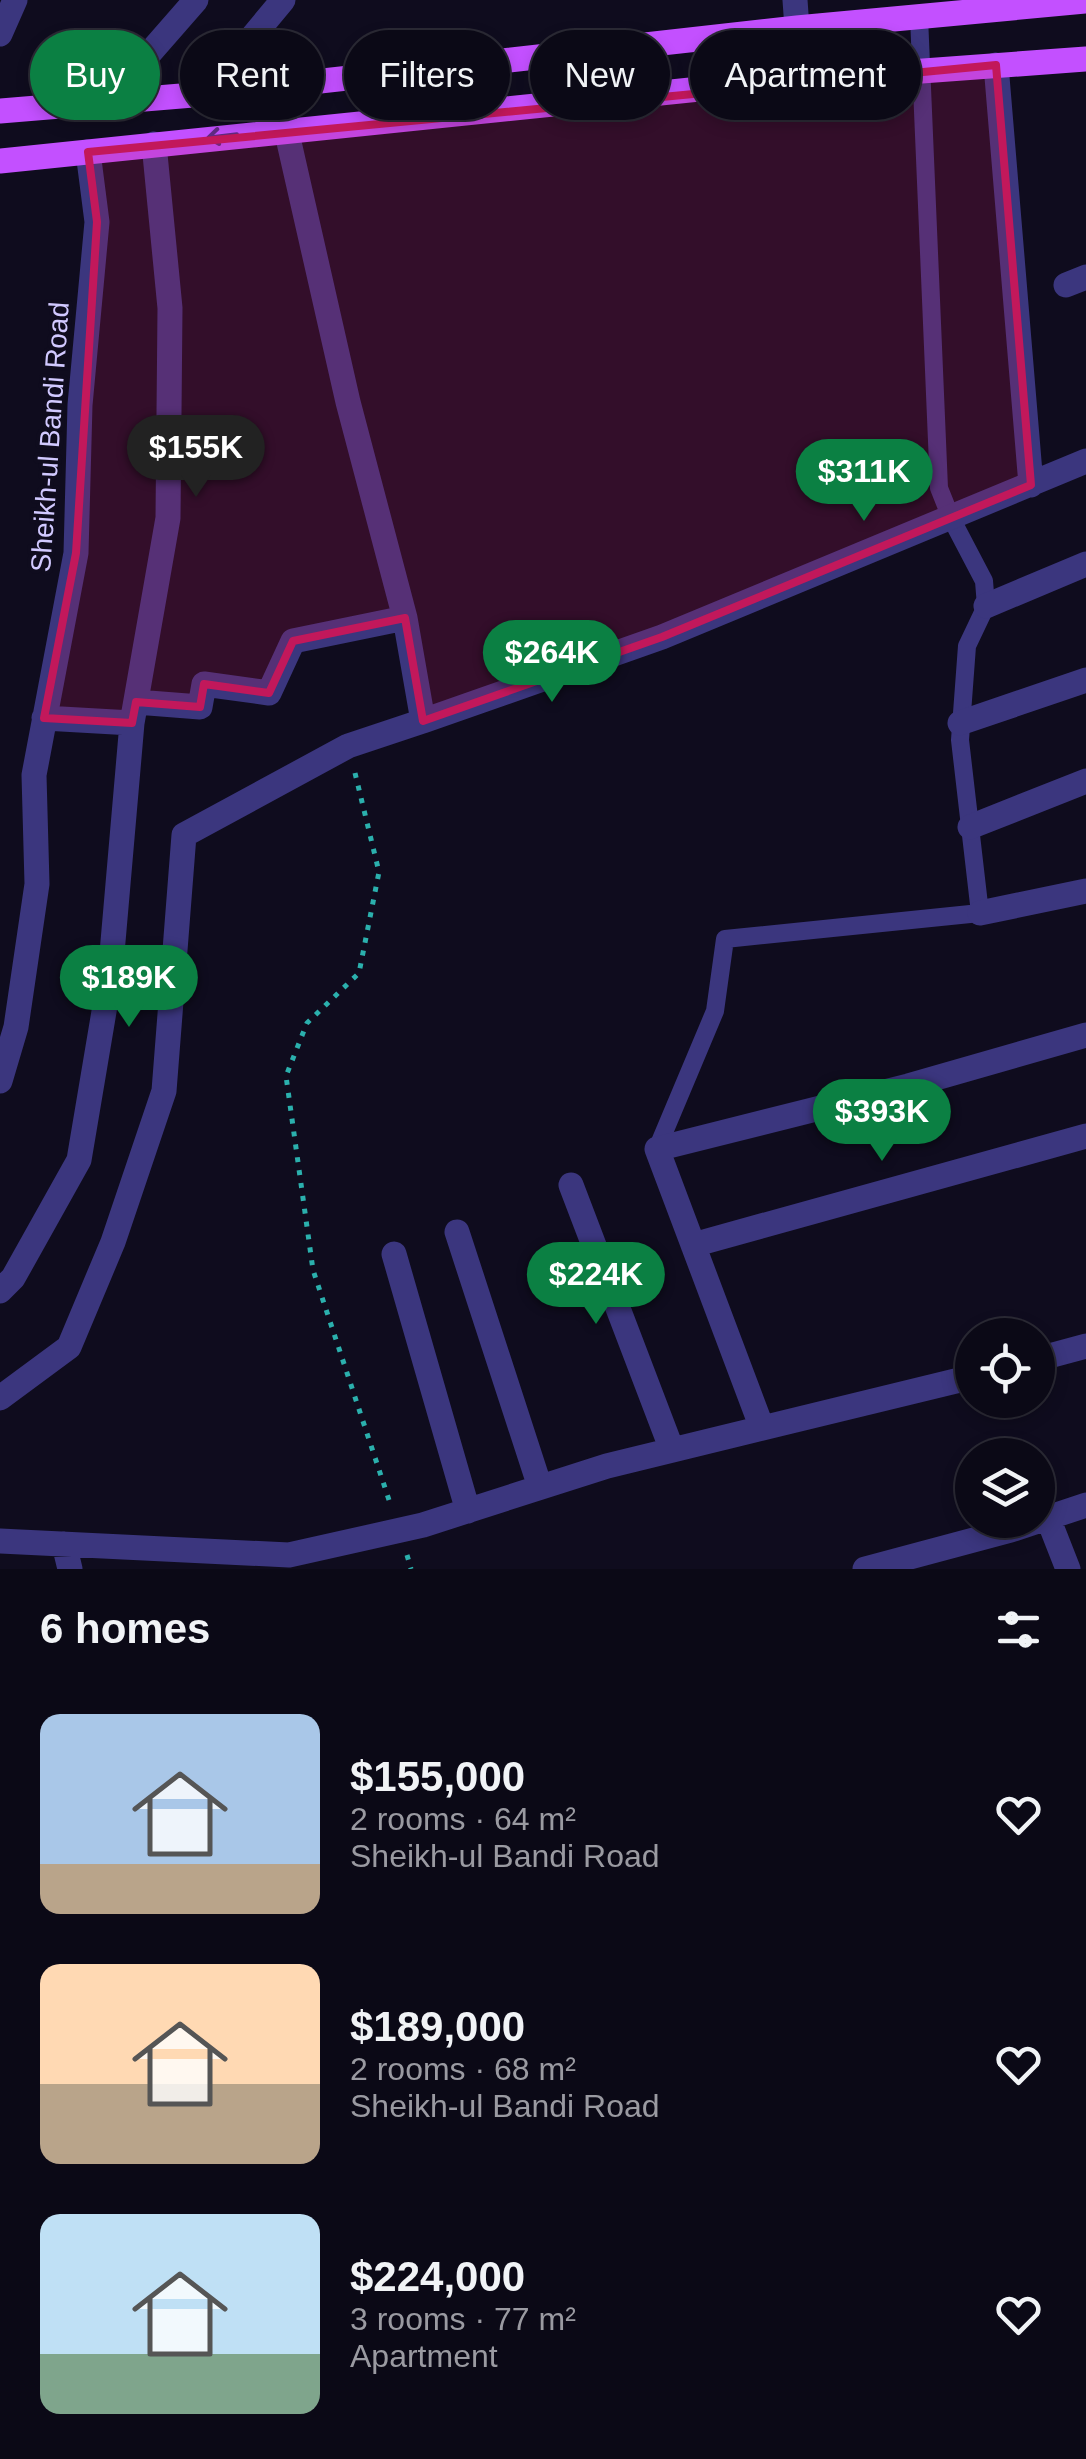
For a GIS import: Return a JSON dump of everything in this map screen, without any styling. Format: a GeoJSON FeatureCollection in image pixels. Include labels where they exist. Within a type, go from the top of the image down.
{"type":"FeatureCollection","features":[{"type":"Feature","properties":{"kind":"main road"},"geometry":{"type":"LineString","coordinates":[[324,81],[797,28],[1086,2]]}},
{"type":"Feature","properties":{"kind":"main road"},"geometry":{"type":"LineString","coordinates":[[0,161],[738,85],[1086,59]]}},
{"type":"Feature","properties":{"kind":"main road"},"geometry":{"type":"LineString","coordinates":[[0,111],[30,108]]}},
{"type":"Feature","properties":{"kind":"street"},"geometry":{"type":"LineString","coordinates":[[0,34],[15,0]]}},
{"type":"Feature","properties":{"kind":"street"},"geometry":{"type":"LineString","coordinates":[[160,41],[196,0]]}},
{"type":"Feature","properties":{"kind":"street"},"geometry":{"type":"LineString","coordinates":[[258,30],[283,0]]}},
{"type":"Feature","properties":{"kind":"street"},"geometry":{"type":"LineString","coordinates":[[795,0],[797,28]]}},
{"type":"Feature","properties":{"kind":"street"},"geometry":{"type":"LineString","coordinates":[[996,65],[1031,484]]}},
{"type":"Feature","properties":{"kind":"street"},"geometry":{"type":"LineString","coordinates":[[286,129],[348,402],[405,618],[423,721]]}},
{"type":"Feature","properties":{"kind":"street"},"geometry":{"type":"LineString","coordinates":[[0,1292],[13,1278],[79,1160],[110,976],[134,712],[168,518],[170,308],[154,144]]}},
{"type":"Feature","properties":{"kind":"street","name":"Sheikh-ul Bandi Road"},"geometry":{"type":"LineString","coordinates":[[0,1081],[16,1028],[37,884],[34,775],[76,553],[80,405],[98,222],[88,152]]}},
{"type":"Feature","properties":{"kind":"street"},"geometry":{"type":"LineString","coordinates":[[0,1398],[69,1346],[114,1242],[164,1090],[184,835],[348,746],[662,637],[1086,461]]}},
{"type":"Feature","properties":{"kind":"street"},"geometry":{"type":"LineString","coordinates":[[986,606],[1086,564]]}},
{"type":"Feature","properties":{"kind":"street"},"geometry":{"type":"LineString","coordinates":[[44,718],[200,707],[204,684],[270,694],[293,641],[405,618]]}},
{"type":"Feature","properties":{"kind":"street"},"geometry":{"type":"LineString","coordinates":[[960,723],[1086,680]]}},
{"type":"Feature","properties":{"kind":"street"},"geometry":{"type":"LineString","coordinates":[[970,826],[1086,781]]}},
{"type":"Feature","properties":{"kind":"street"},"geometry":{"type":"LineString","coordinates":[[980,912],[1086,891]]}},
{"type":"Feature","properties":{"kind":"street"},"geometry":{"type":"LineString","coordinates":[[762,1428],[657,1149],[908,1086],[1086,1035]]}},
{"type":"Feature","properties":{"kind":"street"},"geometry":{"type":"LineString","coordinates":[[693,1246],[1086,1136]]}},
{"type":"Feature","properties":{"kind":"street"},"geometry":{"type":"LineString","coordinates":[[570,1185],[672,1450]]}},
{"type":"Feature","properties":{"kind":"street"},"geometry":{"type":"LineString","coordinates":[[456,1232],[540,1487]]}},
{"type":"Feature","properties":{"kind":"street"},"geometry":{"type":"LineString","coordinates":[[394,1254],[468,1510]]}},
{"type":"Feature","properties":{"kind":"street"},"geometry":{"type":"LineString","coordinates":[[1055,1354],[1086,1346]]}},
{"type":"Feature","properties":{"kind":"street"},"geometry":{"type":"LineString","coordinates":[[0,1541],[67,1556],[289,1555],[398,1530],[672,1450],[955,1381]]}},
{"type":"Feature","properties":{"kind":"street"},"geometry":{"type":"LineString","coordinates":[[1055,1516],[1086,1505]]}},
{"type":"Feature","properties":{"kind":"street"},"geometry":{"type":"LineString","coordinates":[[1055,1536],[1068,1569]]}},
{"type":"Feature","properties":{"kind":"street"},"geometry":{"type":"LineString","coordinates":[[865,1569],[976,1538]]}},
{"type":"Feature","properties":{"kind":"lane"},"geometry":{"type":"LineString","coordinates":[[657,1149],[715,1011],[725,939],[980,912],[960,723],[967,646],[986,606],[984,581],[951,518],[940,488],[937,462],[919,17]]}},
{"type":"Feature","properties":{"kind":"path"},"geometry":{"type":"LineString","coordinates":[[348,746],[379,872],[359,973],[307,1023],[286,1076],[313,1270],[411,1569]]}},
{"type":"Feature","properties":{"kind":"highlighted area"},"geometry":{"type":"Polygon","coordinates":[[[996,65],[1031,485],[662,637],[423,721],[405,618],[293,641],[269,693],[204,684],[200,707],[136,702],[132,723],[44,718],[76,553],[97,222],[88,152],[996,65]]]}}]}
